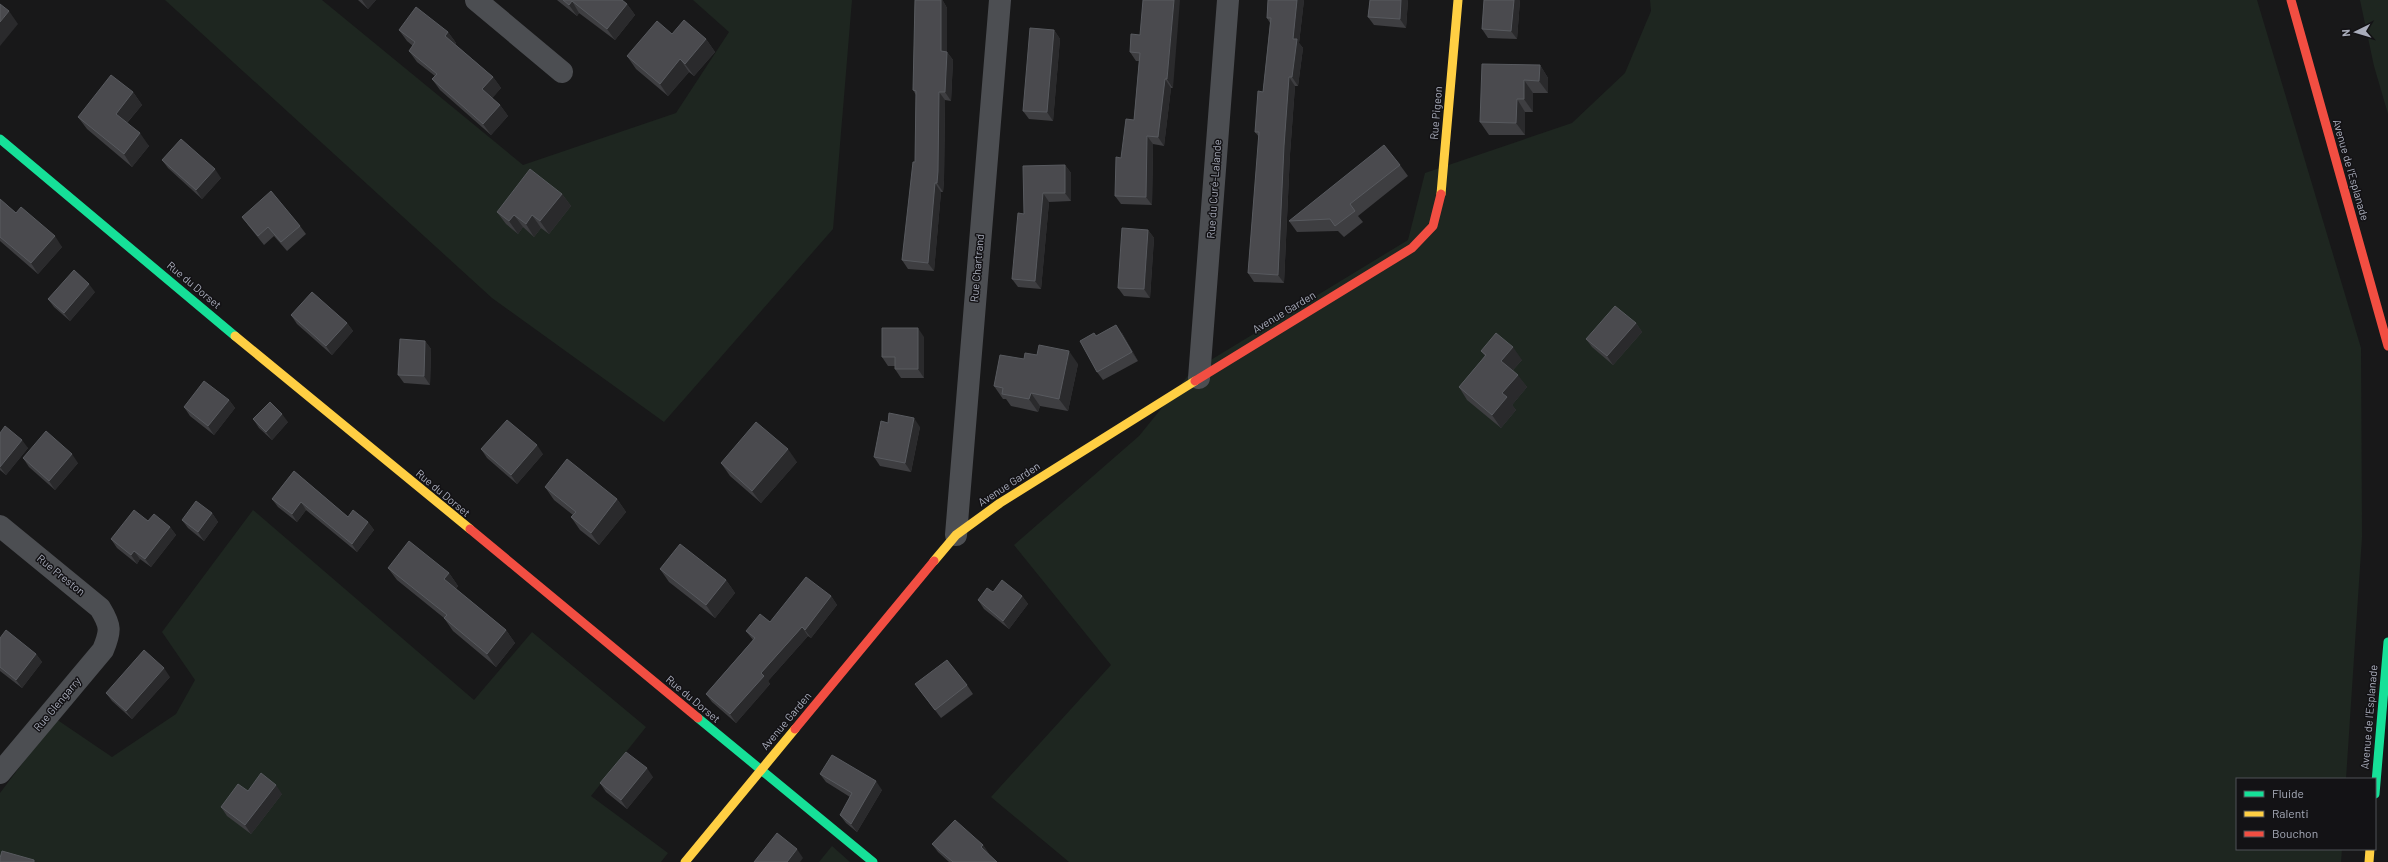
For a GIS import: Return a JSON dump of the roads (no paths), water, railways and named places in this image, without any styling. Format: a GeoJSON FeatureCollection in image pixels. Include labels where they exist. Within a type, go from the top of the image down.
{"type":"FeatureCollection","features":[{"type":"Feature","properties":{"kind":"street"},"geometry":{"type":"LineString","coordinates":[[476,0],[562,72]]}},
{"type":"Feature","properties":{"kind":"street","name":"Rue Chartrand"},"geometry":{"type":"LineString","coordinates":[[956,535],[1000,0]]}},
{"type":"Feature","properties":{"kind":"street","name":"Rue du Curé-Lalande"},"geometry":{"type":"LineString","coordinates":[[1199,378],[1228,0]]}},
{"type":"Feature","properties":{"kind":"street","name":"Rue Pigeon"},"geometry":{"type":"LineString","coordinates":[[1433,226],[1441,197],[1458,0]]}},
{"type":"Feature","properties":{"kind":"street","name":"Avenue de l'Esplanade"},"geometry":{"type":"LineString","coordinates":[[2290,0],[2388,346]]}},
{"type":"Feature","properties":{"kind":"street","name":"Rue du Dorset"},"geometry":{"type":"LineString","coordinates":[[0,139],[304,393],[873,862]]}},
{"type":"Feature","properties":{"kind":"street","name":"Avenue Garden"},"geometry":{"type":"LineString","coordinates":[[685,862],[956,535],[1000,503],[1199,378],[1412,248],[1433,226]]}},
{"type":"Feature","properties":{"kind":"street","name":"Rue Preston"},"geometry":{"type":"LineString","coordinates":[[0,526],[100,608],[107,620],[110,633]]}},
{"type":"Feature","properties":{"kind":"street","name":"Rue Glengarry"},"geometry":{"type":"LineString","coordinates":[[0,773],[103,650],[110,633]]}},
{"type":"Feature","properties":{"kind":"street","name":"Avenue de l'Esplanade"},"geometry":{"type":"LineString","coordinates":[[2376,782],[2388,642]]}},
{"type":"Feature","properties":{"kind":"street"},"geometry":{"type":"LineString","coordinates":[[2369,862],[2370,850]]}}]}
